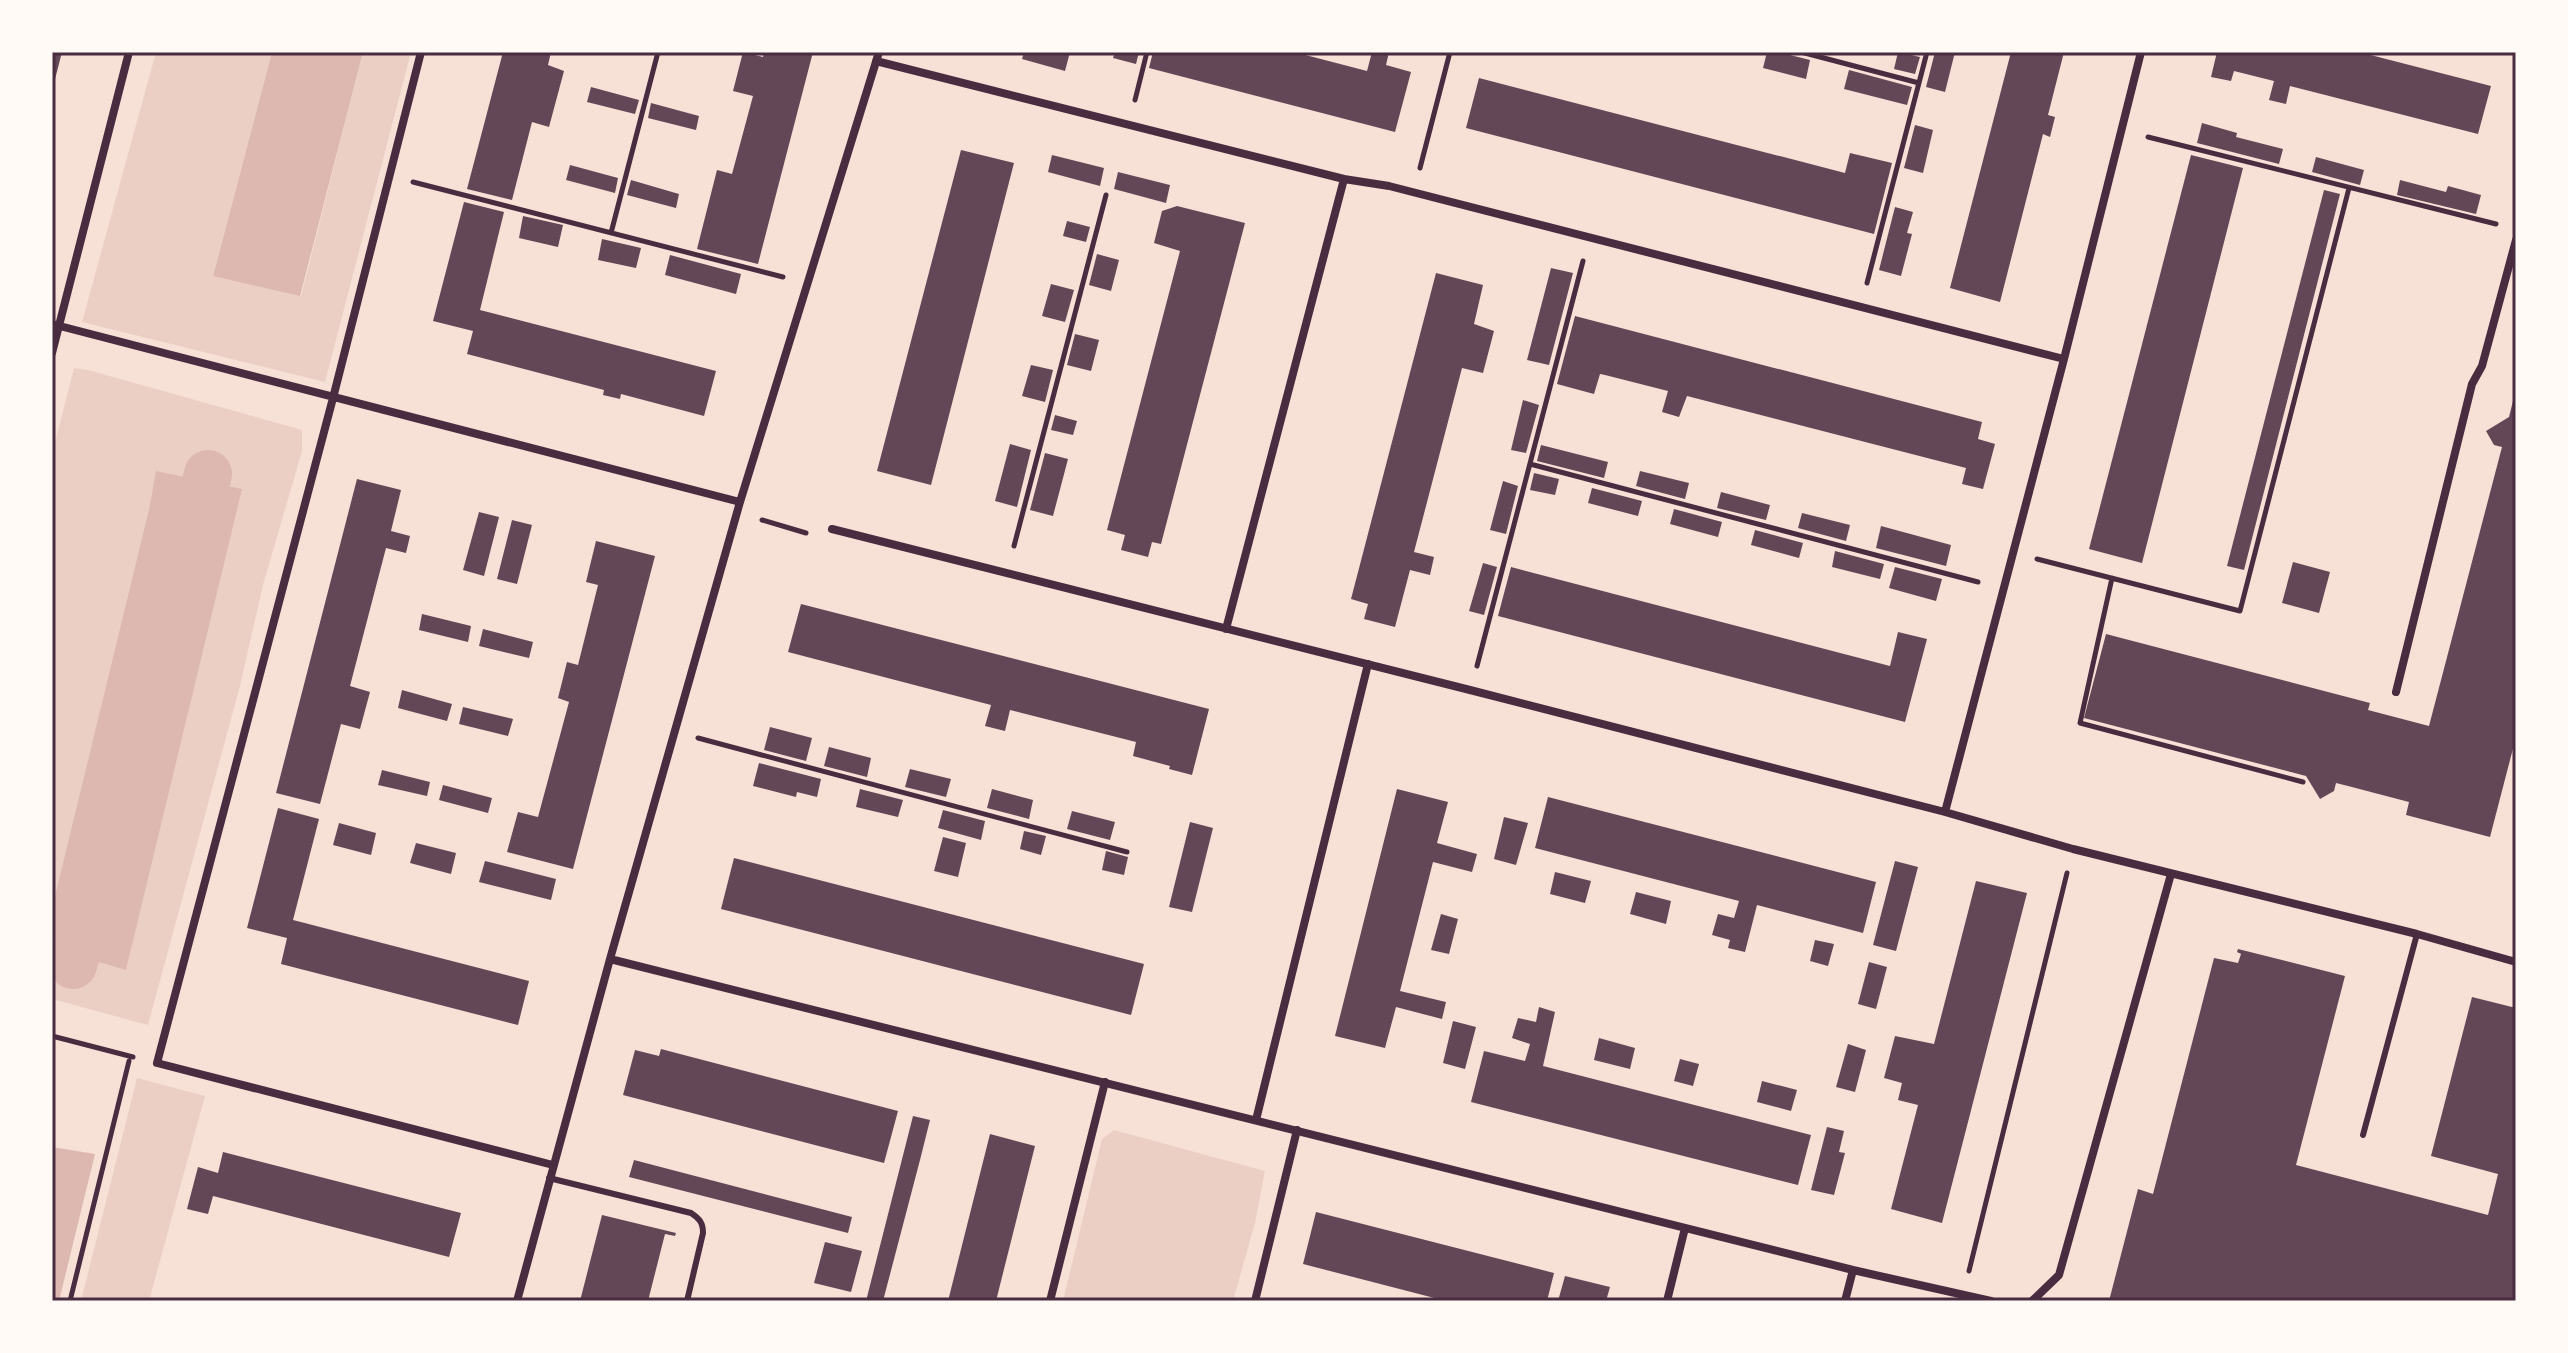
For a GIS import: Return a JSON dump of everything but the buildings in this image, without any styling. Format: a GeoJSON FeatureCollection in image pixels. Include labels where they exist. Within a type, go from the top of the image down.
{"type":"FeatureCollection","features":[{"type":"Feature","properties":{"kind":"street"},"geometry":{"type":"LineString","coordinates":[[52,353],[56,325],[129,52]]}},
{"type":"Feature","properties":{"kind":"street"},"geometry":{"type":"LineString","coordinates":[[421,52],[157,1063],[553,1165]]}},
{"type":"Feature","properties":{"kind":"street"},"geometry":{"type":"LineString","coordinates":[[1945,812],[2141,52]]}},
{"type":"Feature","properties":{"kind":"street"},"geometry":{"type":"LineString","coordinates":[[517,1301],[740,502],[878,56],[1344,179],[1414,192],[2064,359]]}},
{"type":"Feature","properties":{"kind":"street"},"geometry":{"type":"LineString","coordinates":[[1226,629],[1344,179]]}},
{"type":"Feature","properties":{"kind":"street"},"geometry":{"type":"LineString","coordinates":[[2396,692],[2472,384],[2482,366],[2516,240]]}},
{"type":"Feature","properties":{"kind":"street"},"geometry":{"type":"LineString","coordinates":[[56,325],[740,502]]}},
{"type":"Feature","properties":{"kind":"street"},"geometry":{"type":"LineString","coordinates":[[832,529],[1945,812],[2073,849],[2417,934],[2516,962]]}},
{"type":"Feature","properties":{"kind":"street"},"geometry":{"type":"LineString","coordinates":[[1256,1120],[1368,664]]}},
{"type":"Feature","properties":{"kind":"street"},"geometry":{"type":"LineString","coordinates":[[2032,1301],[2059,1275],[2171,874]]}},
{"type":"Feature","properties":{"kind":"street"},"geometry":{"type":"LineString","coordinates":[[610,959],[1853,1270],[1991,1301]]}},
{"type":"Feature","properties":{"kind":"street"},"geometry":{"type":"LineString","coordinates":[[1050,1301],[1105,1082]]}},
{"type":"Feature","properties":{"kind":"street"},"geometry":{"type":"LineString","coordinates":[[1255,1301],[1297,1130]]}},
{"type":"Feature","properties":{"kind":"street"},"geometry":{"type":"LineString","coordinates":[[1667,1301],[1685,1228]]}},
{"type":"Feature","properties":{"kind":"street"},"geometry":{"type":"LineString","coordinates":[[1845,1301],[1853,1270]]}},
{"type":"Feature","properties":{"kind":"lane"},"geometry":{"type":"LineString","coordinates":[[2363,1135],[2417,934]]}},
{"type":"Feature","properties":{"kind":"lane"},"geometry":{"type":"LineString","coordinates":[[549,1178],[698,1217],[703,1233],[687,1301]]}},
{"type":"Feature","properties":{"kind":"path"},"geometry":{"type":"LineString","coordinates":[[611,233],[658,52]]}},
{"type":"Feature","properties":{"kind":"path"},"geometry":{"type":"LineString","coordinates":[[1129,124],[1147,52]]}},
{"type":"Feature","properties":{"kind":"path"},"geometry":{"type":"LineString","coordinates":[[1414,192],[1450,52]]}},
{"type":"Feature","properties":{"kind":"path"},"geometry":{"type":"LineString","coordinates":[[1801,52],[1919,83]]}},
{"type":"Feature","properties":{"kind":"path"},"geometry":{"type":"LineString","coordinates":[[1860,307],[1927,52]]}},
{"type":"Feature","properties":{"kind":"path"},"geometry":{"type":"LineString","coordinates":[[2121,131],[2501,226]]}},
{"type":"Feature","properties":{"kind":"path"},"geometry":{"type":"LineString","coordinates":[[388,176],[807,283]]}},
{"type":"Feature","properties":{"kind":"path"},"geometry":{"type":"LineString","coordinates":[[2013,553],[2240,611],[2349,188]]}},
{"type":"Feature","properties":{"kind":"path"},"geometry":{"type":"LineString","coordinates":[[1007,574],[1106,195]]}},
{"type":"Feature","properties":{"kind":"path"},"geometry":{"type":"LineString","coordinates":[[1470,690],[1589,237]]}},
{"type":"Feature","properties":{"kind":"path"},"geometry":{"type":"LineString","coordinates":[[1530,464],[2004,589]]}},
{"type":"Feature","properties":{"kind":"path"},"geometry":{"type":"LineString","coordinates":[[740,502],[760,520],[817,537],[832,529]]}},
{"type":"Feature","properties":{"kind":"path"},"geometry":{"type":"LineString","coordinates":[[2112,578],[2080,723],[2303,782]]}},
{"type":"Feature","properties":{"kind":"path"},"geometry":{"type":"LineString","coordinates":[[674,731],[1127,852]]}},
{"type":"Feature","properties":{"kind":"path"},"geometry":{"type":"LineString","coordinates":[[1969,1296],[1970,1263],[2073,849]]}},
{"type":"Feature","properties":{"kind":"path"},"geometry":{"type":"LineString","coordinates":[[52,1036],[157,1063]]}},
{"type":"Feature","properties":{"kind":"path"},"geometry":{"type":"LineString","coordinates":[[70,1301],[130,1056]]}},
{"type":"Feature","properties":{"kind":"shaded area"},"geometry":{"type":"Polygon","coordinates":[[[156,52],[272,52],[213,275],[301,296],[363,52],[411,52],[325,382],[82,322],[156,52]]]}},
{"type":"Feature","properties":{"kind":"shaded area"},"geometry":{"type":"Polygon","coordinates":[[[272,52],[363,52],[300,296],[213,276],[272,52]]]}},
{"type":"Feature","properties":{"kind":"shaded area"},"geometry":{"type":"Polygon","coordinates":[[[74,368],[302,430],[302,451],[263,585],[240,686],[148,1025],[52,999],[52,948],[126,969],[241,490],[156,472],[52,908],[52,454],[74,368]]]}},
{"type":"Feature","properties":{"kind":"shaded area"},"geometry":{"type":"Polygon","coordinates":[[[156,471],[242,489],[126,970],[52,948],[52,908],[156,471]]]}},
{"type":"Feature","properties":{"kind":"shaded area"},"geometry":{"type":"Polygon","coordinates":[[[137,1078],[205,1096],[149,1301],[81,1301],[137,1078]]]}},
{"type":"Feature","properties":{"kind":"shaded area"},"geometry":{"type":"Polygon","coordinates":[[[1114,1130],[1265,1171],[1255,1223],[1233,1301],[1063,1301],[1102,1139],[1114,1130]]]}},
{"type":"Feature","properties":{"kind":"shaded area"},"geometry":{"type":"Polygon","coordinates":[[[52,1147],[95,1154],[59,1301],[52,1301],[52,1147]]]}},
{"type":"Feature","properties":{"kind":"waterway"},"geometry":{"type":"LineString","coordinates":[[189,544],[208,474]]}},
{"type":"Feature","properties":{"kind":"waterway"},"geometry":{"type":"LineString","coordinates":[[73,965],[93,893]]}}]}
